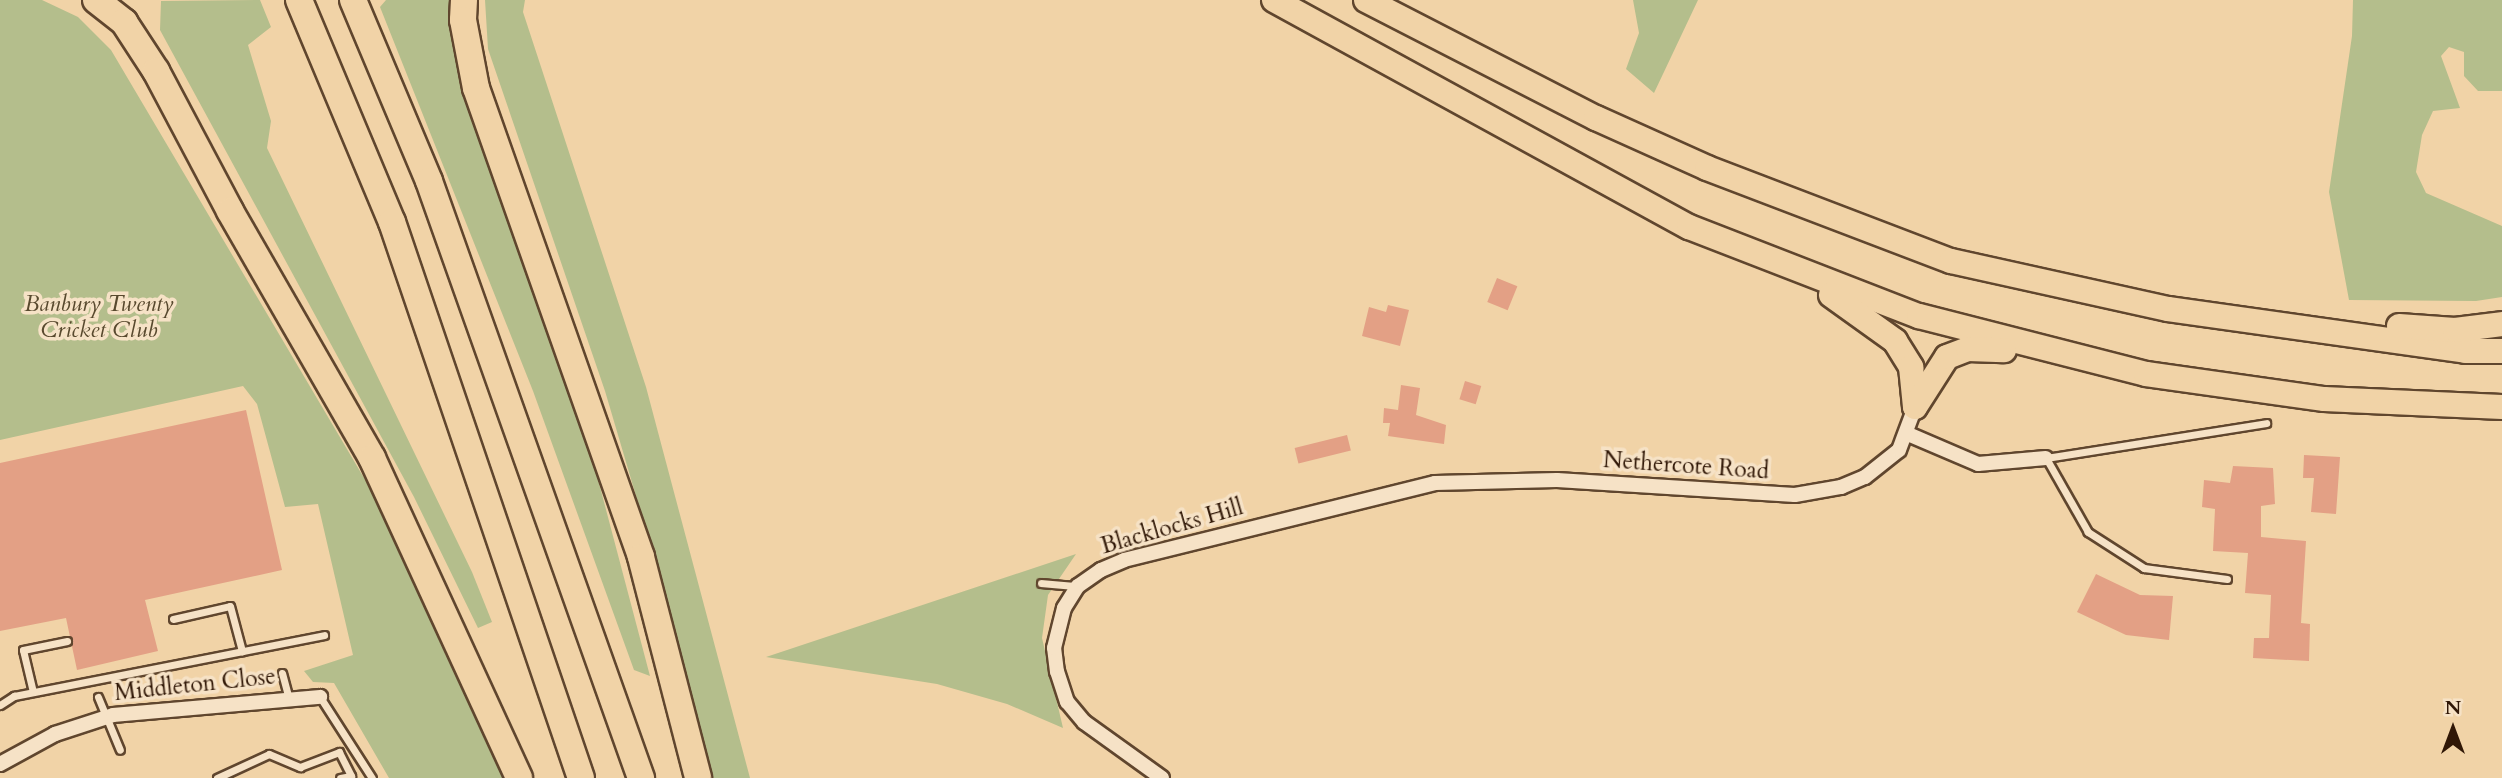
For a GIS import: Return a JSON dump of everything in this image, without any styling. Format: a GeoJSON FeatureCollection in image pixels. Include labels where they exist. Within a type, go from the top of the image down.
{"type":"FeatureCollection","features":[{"type":"Feature","properties":{"kind":"highway"},"geometry":{"type":"LineString","coordinates":[[96,0],[124,22],[156,71],[230,211],[372,458],[519,778]]}},
{"type":"Feature","properties":{"kind":"highway"},"geometry":{"type":"LineString","coordinates":[[299,0],[392,222],[581,778]]}},
{"type":"Feature","properties":{"kind":"highway"},"geometry":{"type":"LineString","coordinates":[[353,0],[429,181],[641,778]]}},
{"type":"Feature","properties":{"kind":"highway"},"geometry":{"type":"LineString","coordinates":[[464,0],[463,20],[476,88],[641,557],[698,778]]}},
{"type":"Feature","properties":{"kind":"highway"},"geometry":{"type":"LineString","coordinates":[[1274,0],[1565,162],[1689,227],[1787,268],[1919,316],[2040,350],[2146,374],[2324,399],[2502,407]]}},
{"type":"Feature","properties":{"kind":"highway"},"geometry":{"type":"LineString","coordinates":[[1367,0],[1596,118],[1820,214],[1951,261],[2168,309],[2466,351],[2502,351]]}},
{"type":"Feature","properties":{"kind":"highway"},"geometry":{"type":"LineString","coordinates":[[1787,268],[1877,324],[1895,341],[1911,367],[1915,407]]}},
{"type":"Feature","properties":{"kind":"highway"},"geometry":{"type":"LineString","coordinates":[[2168,309],[2455,330],[2502,324]]}},
{"type":"Feature","properties":{"kind":"highway"},"geometry":{"type":"LineString","coordinates":[[1915,407],[1947,357],[1968,349],[2040,350]]}},
{"type":"Feature","properties":{"kind":"street","name":"Nethercote Road"},"geometry":{"type":"LineString","coordinates":[[1437,483],[1557,480],[1795,495],[1841,487],[1865,477],[1899,450],[1908,434],[1915,407]]}},
{"type":"Feature","properties":{"kind":"street"},"geometry":{"type":"LineString","coordinates":[[1908,434],[1978,464],[2046,458]]}},
{"type":"Feature","properties":{"kind":"street","name":"Blacklocks Hill"},"geometry":{"type":"LineString","coordinates":[[1078,586],[1124,560],[1437,483]]}},
{"type":"Feature","properties":{"kind":"street"},"geometry":{"type":"LineString","coordinates":[[1078,586],[1064,608],[1054,648],[1067,702],[1084,722],[1163,778]]}},
{"type":"Feature","properties":{"kind":"street","name":"Middleton Close"},"geometry":{"type":"LineString","coordinates":[[0,764],[55,734],[104,717],[175,706],[320,697]]}},
{"type":"Feature","properties":{"kind":"lane"},"geometry":{"type":"LineString","coordinates":[[2227,579],[2144,568],[2088,532],[2046,458],[2266,423]]}},
{"type":"Feature","properties":{"kind":"lane"},"geometry":{"type":"LineString","coordinates":[[1041,583],[1078,586]]}},
{"type":"Feature","properties":{"kind":"lane"},"geometry":{"type":"LineString","coordinates":[[173,619],[230,606],[242,651]]}},
{"type":"Feature","properties":{"kind":"lane"},"geometry":{"type":"LineString","coordinates":[[0,705],[14,696],[324,635]]}},
{"type":"Feature","properties":{"kind":"lane"},"geometry":{"type":"LineString","coordinates":[[33,692],[23,650],[67,641]]}},
{"type":"Feature","properties":{"kind":"lane"},"geometry":{"type":"LineString","coordinates":[[282,673],[289,699]]}},
{"type":"Feature","properties":{"kind":"lane"},"geometry":{"type":"LineString","coordinates":[[98,697],[104,717],[120,750]]}},
{"type":"Feature","properties":{"kind":"lane"},"geometry":{"type":"LineString","coordinates":[[320,697],[372,778]]}},
{"type":"Feature","properties":{"kind":"lane"},"geometry":{"type":"LineString","coordinates":[[217,778],[269,754],[300,767],[339,752],[351,776],[340,778]]}},
{"type":"Feature","properties":{"kind":"green space","name":"Banbury Twenty Cricket Club"},"geometry":{"type":"Polygon","coordinates":[[[0,0],[42,0],[78,17],[111,50],[367,483],[507,778],[389,778],[334,683],[313,682],[304,671],[353,655],[318,504],[285,507],[257,404],[243,386],[0,440],[0,0]]]}},
{"type":"Feature","properties":{"kind":"green space"},"geometry":{"type":"Polygon","coordinates":[[[260,0],[271,27],[248,45],[271,121],[267,148],[472,572],[492,622],[478,628],[414,497],[160,30],[161,1],[260,0]]]}},
{"type":"Feature","properties":{"kind":"green space"},"geometry":{"type":"Polygon","coordinates":[[[386,0],[450,0],[451,32],[586,434],[650,676],[634,670],[533,391],[380,7],[386,0]]]}},
{"type":"Feature","properties":{"kind":"green space"},"geometry":{"type":"Polygon","coordinates":[[[485,0],[525,0],[523,12],[646,387],[750,778],[711,778],[657,567],[605,391],[488,49],[485,0]]]}},
{"type":"Feature","properties":{"kind":"green space"},"geometry":{"type":"Polygon","coordinates":[[[1633,0],[1698,0],[1654,93],[1626,69],[1639,33],[1633,0]]]}},
{"type":"Feature","properties":{"kind":"green space"},"geometry":{"type":"Polygon","coordinates":[[[2353,0],[2502,0],[2502,91],[2478,91],[2464,76],[2464,52],[2449,47],[2441,56],[2460,108],[2433,111],[2422,135],[2416,172],[2426,193],[2502,226],[2502,297],[2476,301],[2349,300],[2329,192],[2352,36],[2353,0]]]}},
{"type":"Feature","properties":{"kind":"green space"},"geometry":{"type":"Polygon","coordinates":[[[1076,554],[1048,595],[1042,638],[1063,728],[1007,704],[937,684],[766,657],[1076,554]]]}},
{"type":"Feature","properties":{"kind":"building"},"geometry":{"type":"Polygon","coordinates":[[[1497,278],[1517,286],[1508,310],[1487,302],[1497,278]]]}},
{"type":"Feature","properties":{"kind":"building"},"geometry":{"type":"Polygon","coordinates":[[[1388,305],[1409,310],[1400,346],[1362,336],[1369,307],[1386,312],[1388,305]]]}},
{"type":"Feature","properties":{"kind":"building"},"geometry":{"type":"Polygon","coordinates":[[[1465,381],[1481,386],[1476,404],[1459,399],[1465,381]]]}},
{"type":"Feature","properties":{"kind":"building"},"geometry":{"type":"Polygon","coordinates":[[[1401,385],[1420,388],[1416,415],[1446,425],[1444,444],[1388,436],[1390,423],[1383,423],[1384,408],[1398,410],[1401,385]]]}},
{"type":"Feature","properties":{"kind":"building"},"geometry":{"type":"Polygon","coordinates":[[[246,410],[282,570],[145,600],[158,651],[77,670],[66,618],[0,631],[0,463],[246,410]]]}},
{"type":"Feature","properties":{"kind":"building"},"geometry":{"type":"Polygon","coordinates":[[[1347,435],[1351,451],[1298,464],[1295,448],[1347,435]]]}},
{"type":"Feature","properties":{"kind":"building"},"geometry":{"type":"Polygon","coordinates":[[[2304,455],[2340,457],[2336,514],[2311,512],[2314,478],[2303,478],[2304,455]]]}},
{"type":"Feature","properties":{"kind":"building"},"geometry":{"type":"Polygon","coordinates":[[[2233,466],[2273,468],[2275,504],[2261,506],[2261,537],[2306,541],[2301,623],[2310,624],[2309,661],[2253,658],[2254,638],[2269,638],[2271,595],[2245,593],[2248,553],[2213,551],[2215,509],[2202,507],[2204,480],[2230,483],[2233,466]]]}},
{"type":"Feature","properties":{"kind":"building"},"geometry":{"type":"Polygon","coordinates":[[[2096,574],[2140,595],[2173,596],[2169,640],[2126,635],[2077,612],[2096,574]]]}}]}
